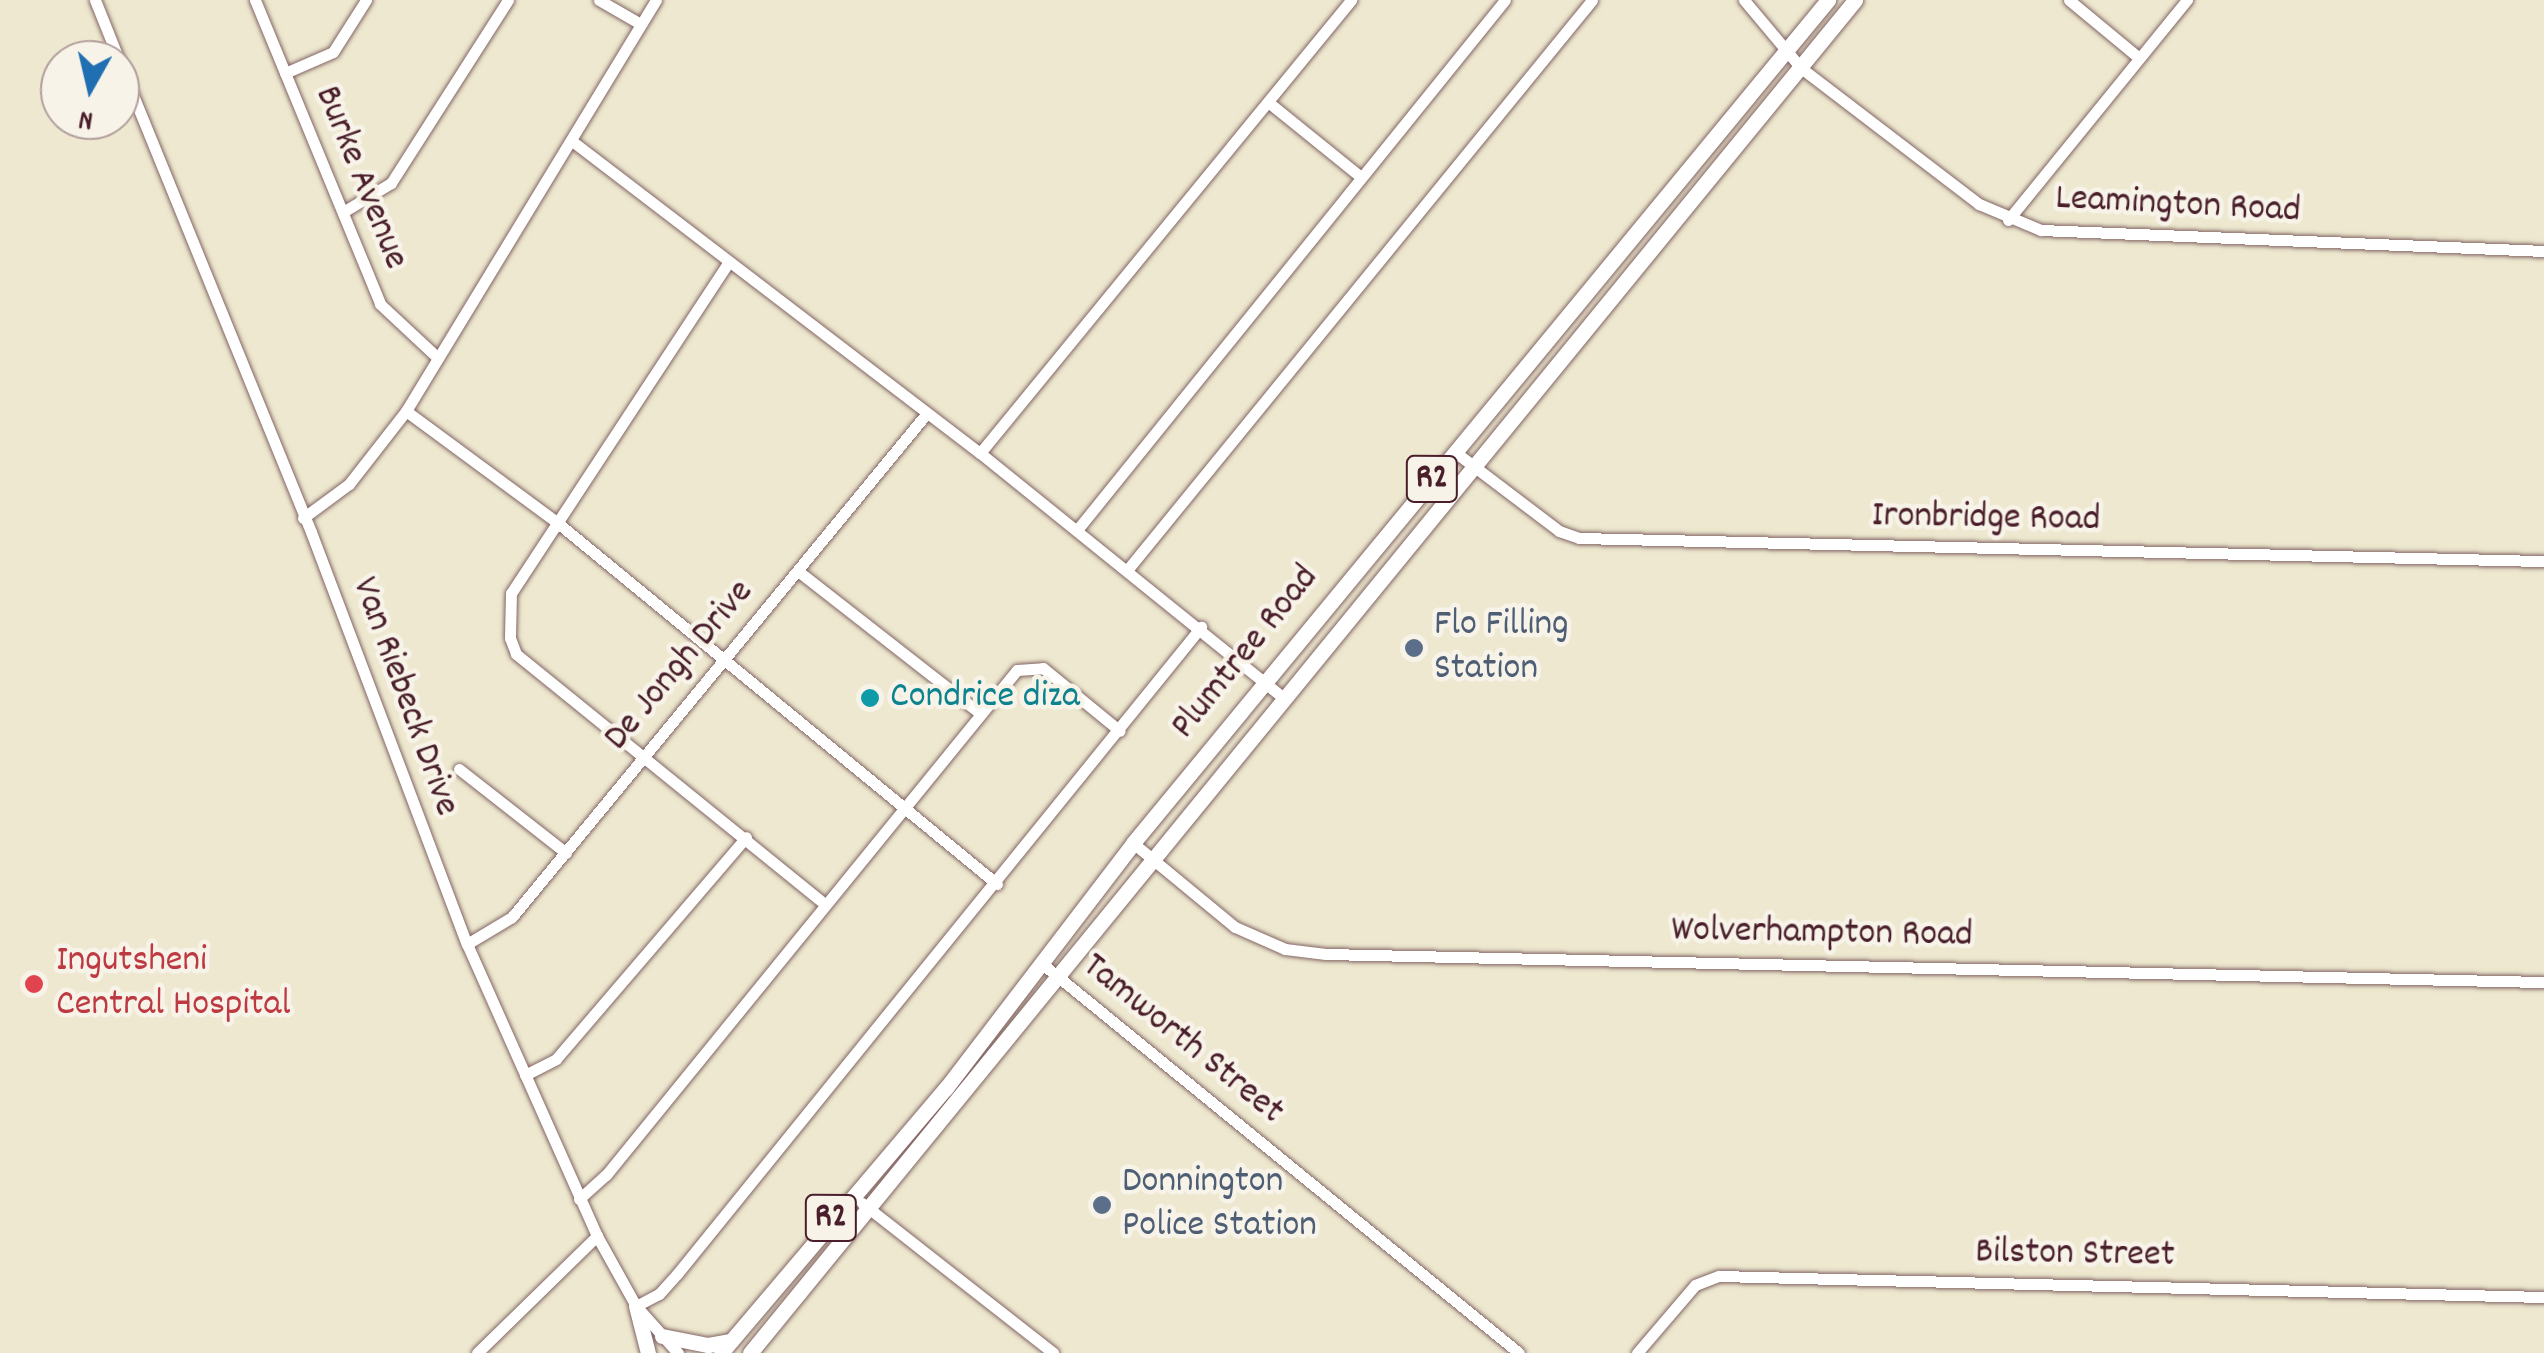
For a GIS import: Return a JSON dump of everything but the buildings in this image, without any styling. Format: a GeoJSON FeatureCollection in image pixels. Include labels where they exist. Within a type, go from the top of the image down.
{"type":"FeatureCollection","features":[{"type":"Feature","properties":{"kind":"highway","name":"Plumtree Road"},"geometry":{"type":"LineString","coordinates":[[726,1347],[851,1194],[946,1088],[1040,962],[1264,682],[1828,0]]}},
{"type":"Feature","properties":{"kind":"highway","name":"Plumtree Road"},"geometry":{"type":"LineString","coordinates":[[750,1353],[1854,0]]}},
{"type":"Feature","properties":{"kind":"highway"},"geometry":{"type":"LineString","coordinates":[[636,1306],[648,1353]]}},
{"type":"Feature","properties":{"kind":"highway"},"geometry":{"type":"LineString","coordinates":[[662,1336],[726,1347]]}},
{"type":"Feature","properties":{"kind":"street","name":"Van Riebeck Drive"},"geometry":{"type":"LineString","coordinates":[[95,0],[111,40]]}},
{"type":"Feature","properties":{"kind":"street","name":"Burke Avenue"},"geometry":{"type":"LineString","coordinates":[[256,0],[387,314],[438,358]]}},
{"type":"Feature","properties":{"kind":"street"},"geometry":{"type":"LineString","coordinates":[[285,73],[333,52],[366,0]]}},
{"type":"Feature","properties":{"kind":"street"},"geometry":{"type":"LineString","coordinates":[[342,212],[391,183],[508,0]]}},
{"type":"Feature","properties":{"kind":"street"},"geometry":{"type":"LineString","coordinates":[[599,0],[640,23]]}},
{"type":"Feature","properties":{"kind":"street"},"geometry":{"type":"LineString","coordinates":[[303,518],[349,484],[406,411],[656,0]]}},
{"type":"Feature","properties":{"kind":"street"},"geometry":{"type":"LineString","coordinates":[[980,453],[1352,0]]}},
{"type":"Feature","properties":{"kind":"street"},"geometry":{"type":"LineString","coordinates":[[1077,530],[1505,0]]}},
{"type":"Feature","properties":{"kind":"street"},"geometry":{"type":"LineString","coordinates":[[1128,569],[1592,0]]}},
{"type":"Feature","properties":{"kind":"street","name":"Leamington Road"},"geometry":{"type":"LineString","coordinates":[[1744,0],[1800,68],[2008,220],[2098,238],[2544,251]]}},
{"type":"Feature","properties":{"kind":"street"},"geometry":{"type":"LineString","coordinates":[[2069,0],[2139,58]]}},
{"type":"Feature","properties":{"kind":"street"},"geometry":{"type":"LineString","coordinates":[[2008,220],[2187,0]]}},
{"type":"Feature","properties":{"kind":"street"},"geometry":{"type":"LineString","coordinates":[[1268,102],[1360,177]]}},
{"type":"Feature","properties":{"kind":"street","name":"Van Riebeck Drive"},"geometry":{"type":"LineString","coordinates":[[140,111],[467,944],[597,1236],[636,1306],[678,1353]]}},
{"type":"Feature","properties":{"kind":"street"},"geometry":{"type":"LineString","coordinates":[[572,141],[980,453],[1284,698]]}},
{"type":"Feature","properties":{"kind":"street"},"geometry":{"type":"LineString","coordinates":[[728,263],[511,593],[510,638],[516,654],[645,754],[824,903]]}},
{"type":"Feature","properties":{"kind":"street"},"geometry":{"type":"LineString","coordinates":[[406,411],[559,524],[901,810],[997,884]]}},
{"type":"Feature","properties":{"kind":"street","name":"De Jongh Drive"},"geometry":{"type":"LineString","coordinates":[[467,944],[512,916],[927,413]]}},
{"type":"Feature","properties":{"kind":"street","name":"Ironbridge Road"},"geometry":{"type":"LineString","coordinates":[[1456,452],[1560,531],[1599,540],[2544,560]]}},
{"type":"Feature","properties":{"kind":"street"},"geometry":{"type":"LineString","coordinates":[[798,571],[980,713]]}},
{"type":"Feature","properties":{"kind":"street"},"geometry":{"type":"LineString","coordinates":[[636,1306],[659,1294],[677,1274],[997,884],[1200,628]]}},
{"type":"Feature","properties":{"kind":"street"},"geometry":{"type":"LineString","coordinates":[[579,1199],[606,1175],[1017,670],[1037,665],[1120,731]]}},
{"type":"Feature","properties":{"kind":"street"},"geometry":{"type":"LineString","coordinates":[[460,768],[566,853]]}},
{"type":"Feature","properties":{"kind":"street"},"geometry":{"type":"LineString","coordinates":[[525,1075],[556,1059],[746,838]]}},
{"type":"Feature","properties":{"kind":"street","name":"Wolverhampton Road"},"geometry":{"type":"LineString","coordinates":[[1134,843],[1236,927],[1285,949],[1326,954],[2544,982]]}},
{"type":"Feature","properties":{"kind":"street","name":"Tamworth Street"},"geometry":{"type":"LineString","coordinates":[[1040,962],[1519,1353]]}},
{"type":"Feature","properties":{"kind":"street"},"geometry":{"type":"LineString","coordinates":[[851,1194],[1047,1351]]}},
{"type":"Feature","properties":{"kind":"street"},"geometry":{"type":"LineString","coordinates":[[478,1353],[597,1236]]}},
{"type":"Feature","properties":{"kind":"street","name":"Bilston Street"},"geometry":{"type":"LineString","coordinates":[[1637,1353],[1696,1286],[1719,1276],[2544,1297]]}},
{"type":"Feature","properties":{"kind":"place","name":"Flo Filling Station"},"geometry":{"type":"Point","coordinates":[1414,648]}},
{"type":"Feature","properties":{"kind":"place","name":"Condrice diza"},"geometry":{"type":"Point","coordinates":[870,698]}},
{"type":"Feature","properties":{"kind":"place","name":"Ingutsheni Central Hospital"},"geometry":{"type":"Point","coordinates":[34,984]}},
{"type":"Feature","properties":{"kind":"place","name":"Donnington Police Station"},"geometry":{"type":"Point","coordinates":[1102,1205]}}]}
